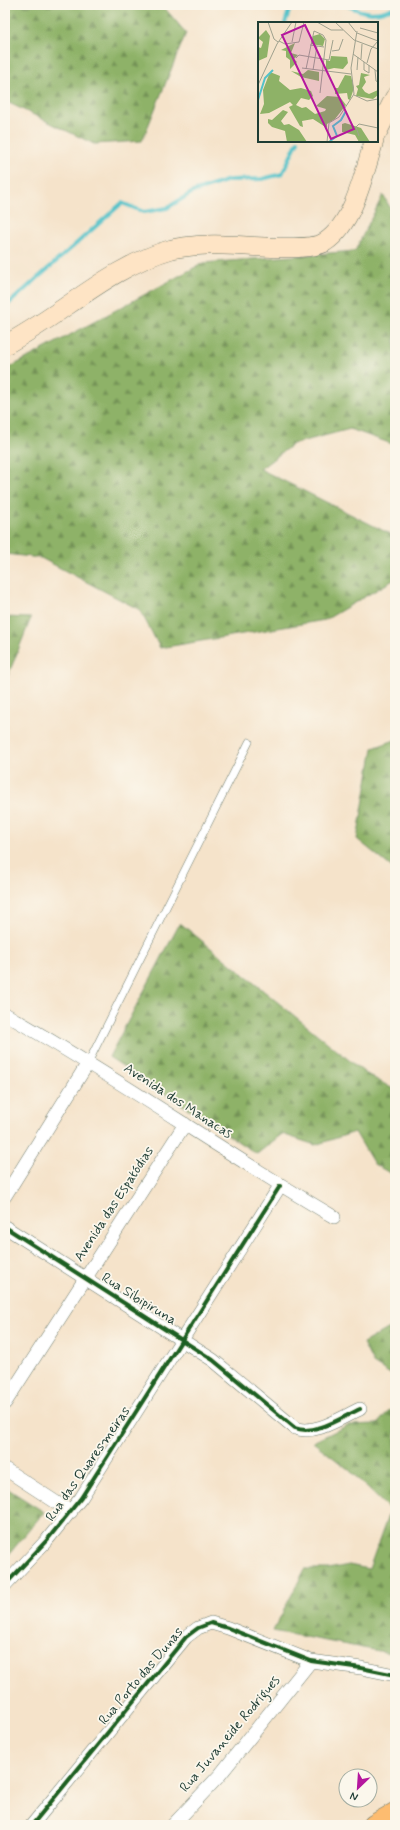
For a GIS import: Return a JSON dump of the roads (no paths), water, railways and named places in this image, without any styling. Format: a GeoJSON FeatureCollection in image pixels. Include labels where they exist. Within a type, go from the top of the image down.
{"type":"FeatureCollection","features":[{"type":"Feature","properties":{"kind":"main road"},"geometry":{"type":"LineString","coordinates":[[378,131],[395,96]]}},
{"type":"Feature","properties":{"kind":"main road"},"geometry":{"type":"LineString","coordinates":[[5,345],[32,331],[78,298],[133,264],[173,249],[221,244],[298,248],[324,244],[337,233],[348,215],[374,142]]}},
{"type":"Feature","properties":{"kind":"main road"},"geometry":{"type":"LineString","coordinates":[[374,1825],[395,1813]]}},
{"type":"Feature","properties":{"kind":"street","name":"Avenida dos Manacas"},"geometry":{"type":"LineString","coordinates":[[5,1014],[88,1063],[280,1186],[334,1217]]}},
{"type":"Feature","properties":{"kind":"street"},"geometry":{"type":"LineString","coordinates":[[5,1196],[88,1063]]}},
{"type":"Feature","properties":{"kind":"street","name":"Avenida das Espatódias"},"geometry":{"type":"LineString","coordinates":[[5,1403],[185,1124]]}},
{"type":"Feature","properties":{"kind":"street","name":"Rua das Quaresmeiras"},"geometry":{"type":"LineString","coordinates":[[5,1585],[71,1512],[183,1340],[280,1186]]}},
{"type":"Feature","properties":{"kind":"street","name":"Rua Sibipiruna"},"geometry":{"type":"LineString","coordinates":[[5,1227],[183,1340],[236,1377],[282,1418],[301,1430],[320,1427],[360,1409]]}},
{"type":"Feature","properties":{"kind":"street"},"geometry":{"type":"LineString","coordinates":[[5,1469],[71,1512]]}},
{"type":"Feature","properties":{"kind":"street","name":"Rua Porto das Dunas"},"geometry":{"type":"LineString","coordinates":[[32,1825],[110,1731],[143,1688],[192,1632],[211,1623],[228,1628],[310,1662],[361,1668],[395,1675]]}},
{"type":"Feature","properties":{"kind":"street","name":"Rua Juvaneide Rodrigues"},"geometry":{"type":"LineString","coordinates":[[173,1825],[219,1776],[310,1662]]}},
{"type":"Feature","properties":{"kind":"lane"},"geometry":{"type":"LineString","coordinates":[[88,1063],[249,742]]}},
{"type":"Feature","properties":{"kind":"waterway"},"geometry":{"type":"LineString","coordinates":[[285,22],[291,5]]}},
{"type":"Feature","properties":{"kind":"waterway"},"geometry":{"type":"LineString","coordinates":[[346,5],[370,13],[382,12],[395,7]]}},
{"type":"Feature","properties":{"kind":"waterway"},"geometry":{"type":"LineString","coordinates":[[5,307],[122,203],[144,212],[167,208],[193,192],[229,180],[262,179],[282,174],[298,142]]}}]}
